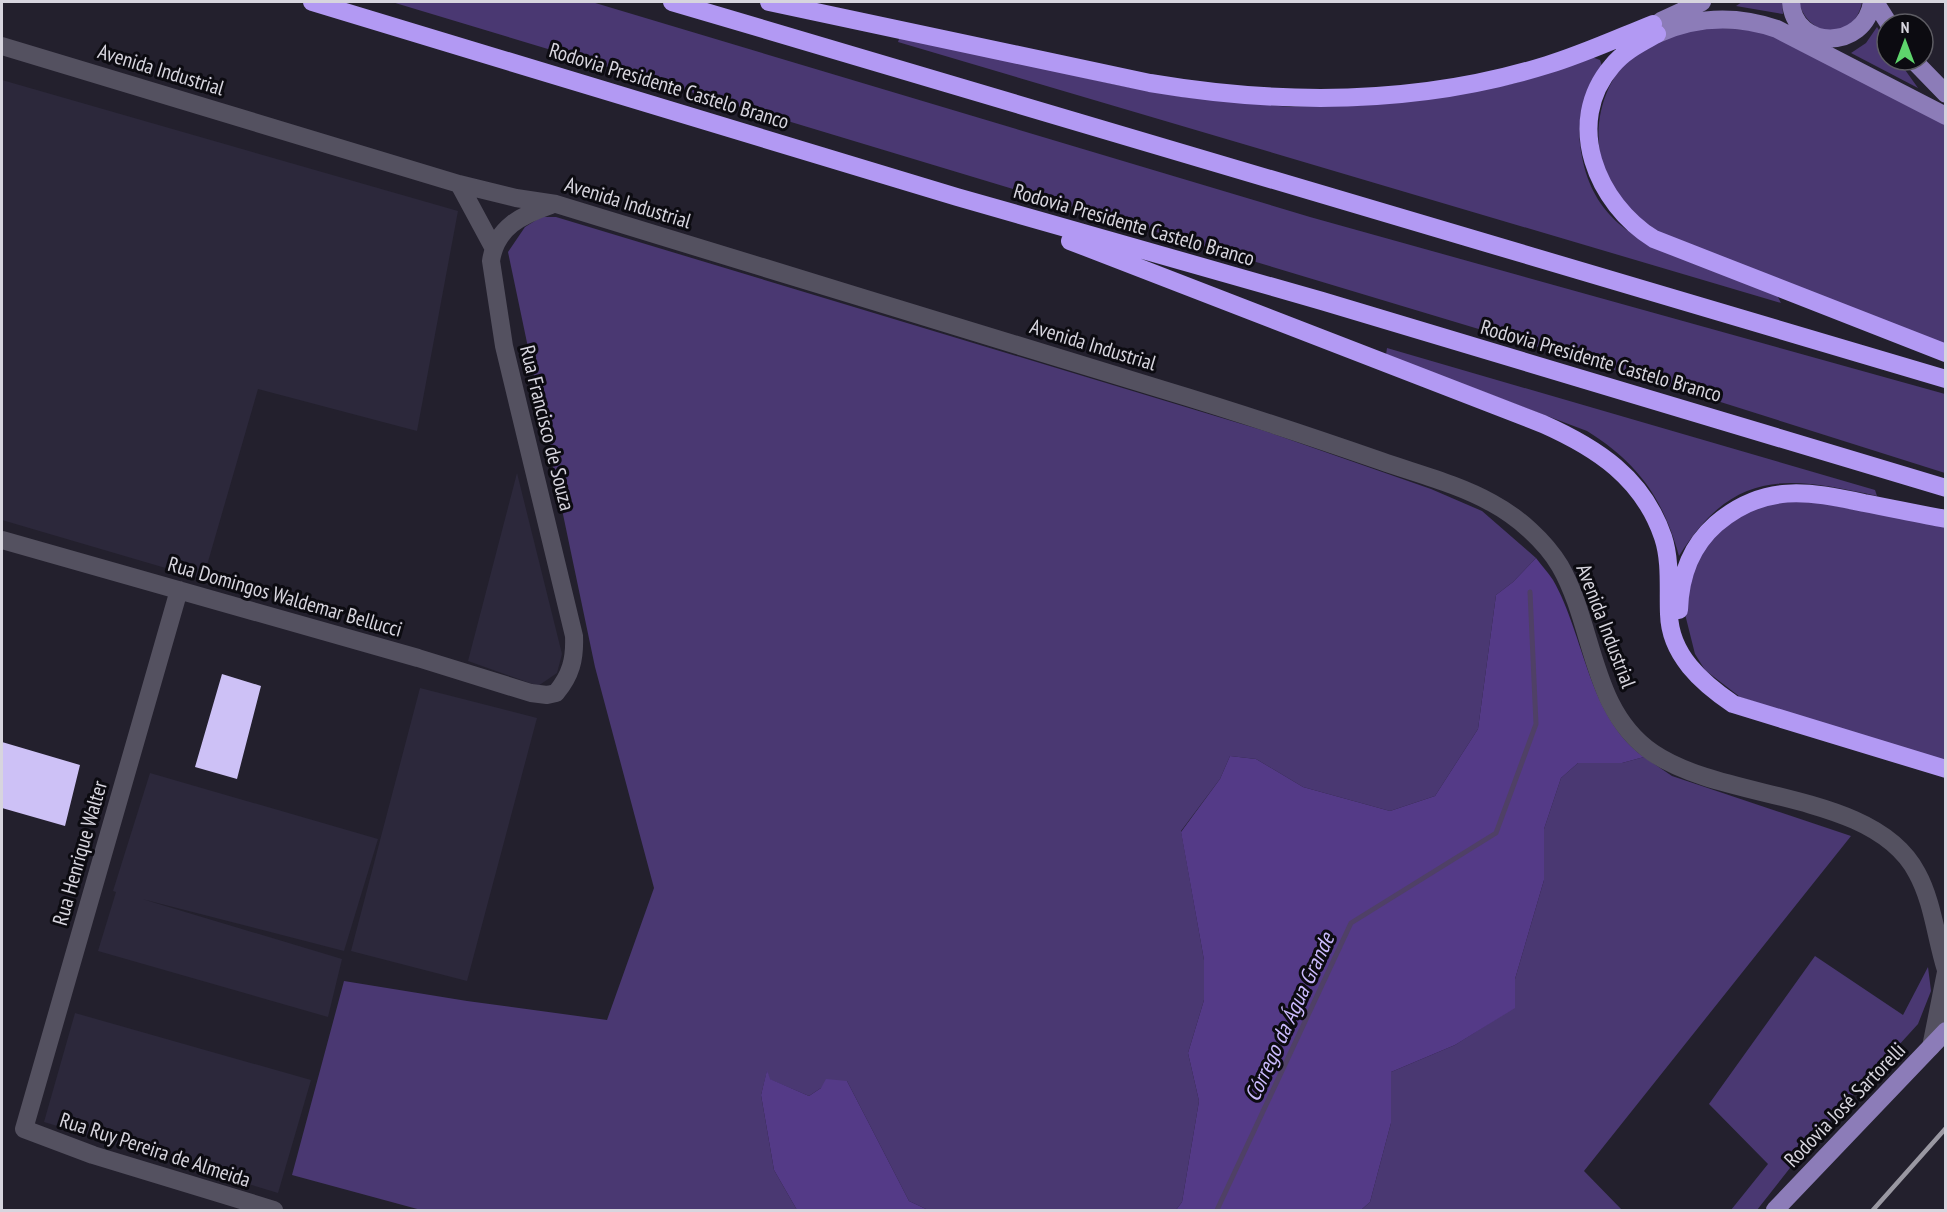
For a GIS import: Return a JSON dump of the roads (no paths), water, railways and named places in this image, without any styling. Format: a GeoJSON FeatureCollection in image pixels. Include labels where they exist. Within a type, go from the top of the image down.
{"type":"FeatureCollection","features":[{"type":"Feature","properties":{"kind":"highway","name":"Rodovia Presidente Castelo Branco"},"geometry":{"type":"LineString","coordinates":[[312,2],[957,197],[1322,301],[1946,488]]}},
{"type":"Feature","properties":{"kind":"highway"},"geometry":{"type":"LineString","coordinates":[[672,2],[1946,379]]}},
{"type":"Feature","properties":{"kind":"highway"},"geometry":{"type":"LineString","coordinates":[[769,2],[1150,83],[1203,92],[1293,98],[1408,93],[1454,87],[1548,65],[1655,29]]}},
{"type":"Feature","properties":{"kind":"highway"},"geometry":{"type":"LineString","coordinates":[[1655,29],[1611,66],[1599,88],[1591,111],[1592,161],[1610,199],[1621,213],[1635,227],[1654,239],[1946,352]]}},
{"type":"Feature","properties":{"kind":"highway"},"geometry":{"type":"LineString","coordinates":[[957,197],[1543,424],[1598,451],[1634,484],[1654,516],[1663,538],[1667,559],[1669,618],[1674,639],[1679,653],[1703,683],[1734,704],[1946,769]]}},
{"type":"Feature","properties":{"kind":"highway"},"geometry":{"type":"LineString","coordinates":[[1691,667],[1679,619],[1684,572],[1694,550],[1707,532],[1744,504],[1767,495],[1814,492],[1946,519]]}},
{"type":"Feature","properties":{"kind":"highway"},"geometry":{"type":"LineString","coordinates":[[1900,754],[1946,783]]}},
{"type":"Feature","properties":{"kind":"main road"},"geometry":{"type":"LineString","coordinates":[[1655,29],[1702,2]]}},
{"type":"Feature","properties":{"kind":"main road"},"geometry":{"type":"LineString","coordinates":[[1791,2],[1795,17],[1819,46],[1837,62]]}},
{"type":"Feature","properties":{"kind":"main road"},"geometry":{"type":"LineString","coordinates":[[1655,29],[1720,18],[1756,22],[1777,29],[1835,39],[1847,36],[1866,21],[1873,2]]}},
{"type":"Feature","properties":{"kind":"main road"},"geometry":{"type":"LineString","coordinates":[[1777,29],[1837,62],[1946,116]]}},
{"type":"Feature","properties":{"kind":"main road"},"geometry":{"type":"LineString","coordinates":[[1925,72],[1946,94]]}},
{"type":"Feature","properties":{"kind":"main road","name":"Rodovia José Sartorelli"},"geometry":{"type":"LineString","coordinates":[[1776,1210],[1946,1031]]}},
{"type":"Feature","properties":{"kind":"street","name":"Avenida Industrial"},"geometry":{"type":"LineString","coordinates":[[2,46],[459,184],[516,198],[556,204],[1270,422],[1436,480],[1492,503],[1522,524],[1544,545],[1560,567],[1601,681],[1614,711],[1627,729],[1654,753],[1697,774],[1825,810],[1863,824],[1886,838],[1907,857],[1919,875],[1946,971]]}},
{"type":"Feature","properties":{"kind":"street"},"geometry":{"type":"LineString","coordinates":[[459,184],[493,247],[507,226],[515,220],[556,204]]}},
{"type":"Feature","properties":{"kind":"street","name":"Rua Francisco de Souza"},"geometry":{"type":"LineString","coordinates":[[493,247],[492,280],[504,346],[574,636],[574,659],[571,671],[556,693]]}},
{"type":"Feature","properties":{"kind":"street","name":"Rua Domingos Waldemar Bellucci"},"geometry":{"type":"LineString","coordinates":[[2,540],[531,693],[547,695],[556,693]]}},
{"type":"Feature","properties":{"kind":"street","name":"Rua Henrique Walter"},"geometry":{"type":"LineString","coordinates":[[24,1130],[179,590]]}},
{"type":"Feature","properties":{"kind":"street"},"geometry":{"type":"LineString","coordinates":[[1932,1047],[1946,971]]}},
{"type":"Feature","properties":{"kind":"street","name":"Rua Ruy Pereira de Almeida"},"geometry":{"type":"LineString","coordinates":[[24,1130],[93,1155],[274,1210]]}},
{"type":"Feature","properties":{"kind":"waterway","name":"Córrego da Água Grande"},"geometry":{"type":"LineString","coordinates":[[1217,1210],[1351,923],[1496,833],[1536,724],[1530,592]]}},
{"type":"Feature","properties":{"kind":"railway"},"geometry":{"type":"LineString","coordinates":[[1873,1210],[1946,1128]]}}]}
